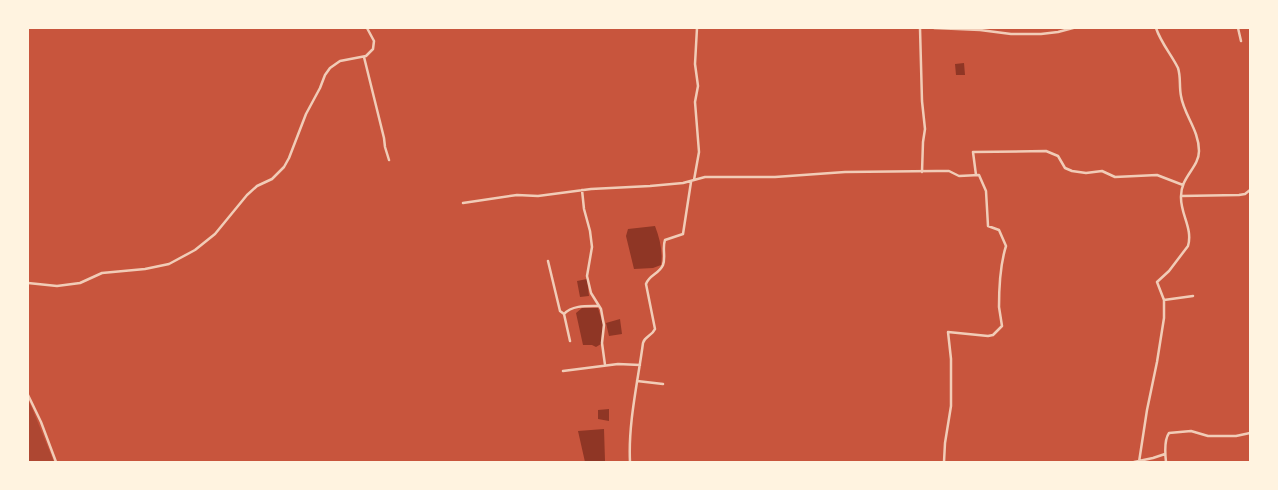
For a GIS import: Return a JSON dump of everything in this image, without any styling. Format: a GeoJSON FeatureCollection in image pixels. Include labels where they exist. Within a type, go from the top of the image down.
{"type":"FeatureCollection","features":[{"type":"Feature","properties":{"kind":"street"},"geometry":{"type":"LineString","coordinates":[[28,283],[57,286],[80,283],[102,273],[145,269],[169,264],[195,250],[215,234],[247,195],[257,186],[272,179],[284,167],[306,114],[330,68],[340,61],[364,57],[370,53],[374,44],[373,38],[367,28]]}},
{"type":"Feature","properties":{"kind":"street"},"geometry":{"type":"LineString","coordinates":[[630,462],[637,381],[644,340],[655,330],[646,284],[648,279],[660,271],[664,260],[665,240],[683,234],[700,152],[695,102],[698,86],[695,64],[697,28]]}},
{"type":"Feature","properties":{"kind":"street"},"geometry":{"type":"LineString","coordinates":[[920,28],[922,101],[925,129],[922,172]]}},
{"type":"Feature","properties":{"kind":"street"},"geometry":{"type":"LineString","coordinates":[[934,28],[980,30],[1011,34],[1041,34],[1073,28]]}},
{"type":"Feature","properties":{"kind":"street"},"geometry":{"type":"LineString","coordinates":[[1139,462],[1164,318],[1164,300],[1157,282],[1169,271],[1185,252],[1189,242],[1189,232],[1182,208],[1181,196],[1183,185],[1187,176],[1198,160],[1199,150],[1197,135],[1183,102],[1179,73],[1159,37],[1156,28]]}},
{"type":"Feature","properties":{"kind":"street"},"geometry":{"type":"LineString","coordinates":[[1238,28],[1241,41]]}},
{"type":"Feature","properties":{"kind":"street"},"geometry":{"type":"LineString","coordinates":[[364,57],[389,160]]}},
{"type":"Feature","properties":{"kind":"street"},"geometry":{"type":"LineString","coordinates":[[976,175],[973,152],[1046,151],[1058,156],[1065,168],[1072,171],[1086,173],[1102,171],[1114,177],[1157,175],[1183,185]]}},
{"type":"Feature","properties":{"kind":"street"},"geometry":{"type":"LineString","coordinates":[[463,203],[517,195],[538,196],[582,190],[650,186],[693,181],[705,177],[775,177],[845,172],[948,171],[959,176],[979,175],[986,191],[988,226],[998,230],[1006,246],[1003,256],[1000,283],[999,308],[1002,326],[993,335],[988,336],[948,332],[951,359],[951,406],[944,443],[944,462]]}},
{"type":"Feature","properties":{"kind":"street"},"geometry":{"type":"LineString","coordinates":[[582,190],[584,209],[590,231],[592,247],[587,276],[591,293],[600,309],[604,325],[602,344],[604,365]]}},
{"type":"Feature","properties":{"kind":"street"},"geometry":{"type":"LineString","coordinates":[[1181,196],[1239,195],[1245,194],[1250,190]]}},
{"type":"Feature","properties":{"kind":"street"},"geometry":{"type":"LineString","coordinates":[[548,261],[560,311],[564,314],[570,340]]}},
{"type":"Feature","properties":{"kind":"street"},"geometry":{"type":"LineString","coordinates":[[1164,300],[1193,296]]}},
{"type":"Feature","properties":{"kind":"street"},"geometry":{"type":"LineString","coordinates":[[564,314],[567,310],[582,306],[598,306]]}},
{"type":"Feature","properties":{"kind":"street"},"geometry":{"type":"LineString","coordinates":[[563,371],[628,363],[640,365]]}},
{"type":"Feature","properties":{"kind":"street"},"geometry":{"type":"LineString","coordinates":[[637,381],[663,384]]}},
{"type":"Feature","properties":{"kind":"street"},"geometry":{"type":"LineString","coordinates":[[28,395],[41,422],[56,462]]}},
{"type":"Feature","properties":{"kind":"street"},"geometry":{"type":"LineString","coordinates":[[1166,462],[1165,454],[1168,434],[1173,432],[1190,431],[1208,436],[1236,436],[1250,433]]}},
{"type":"Feature","properties":{"kind":"street"},"geometry":{"type":"LineString","coordinates":[[1134,462],[1139,462],[1165,454]]}},
{"type":"Feature","properties":{"kind":"shaded area"},"geometry":{"type":"Polygon","coordinates":[[[964,63],[965,75],[956,75],[955,64],[964,63]]]}},
{"type":"Feature","properties":{"kind":"shaded area"},"geometry":{"type":"Polygon","coordinates":[[[655,226],[661,246],[661,265],[653,268],[634,269],[626,236],[628,229],[655,226]]]}},
{"type":"Feature","properties":{"kind":"shaded area"},"geometry":{"type":"Polygon","coordinates":[[[587,279],[589,296],[580,297],[577,281],[587,279]]]}},
{"type":"Feature","properties":{"kind":"shaded area"},"geometry":{"type":"Polygon","coordinates":[[[582,308],[598,308],[603,324],[601,344],[596,347],[592,345],[583,345],[576,313],[582,308]]]}},
{"type":"Feature","properties":{"kind":"shaded area"},"geometry":{"type":"Polygon","coordinates":[[[620,319],[622,334],[609,336],[606,323],[620,319]]]}},
{"type":"Feature","properties":{"kind":"shaded area"},"geometry":{"type":"Polygon","coordinates":[[[28,400],[32,408],[54,462],[28,462],[28,400]]]}},
{"type":"Feature","properties":{"kind":"shaded area"},"geometry":{"type":"Polygon","coordinates":[[[609,409],[609,421],[598,419],[598,410],[609,409]]]}},
{"type":"Feature","properties":{"kind":"shaded area"},"geometry":{"type":"Polygon","coordinates":[[[604,429],[605,461],[585,462],[578,431],[604,429]]]}}]}
